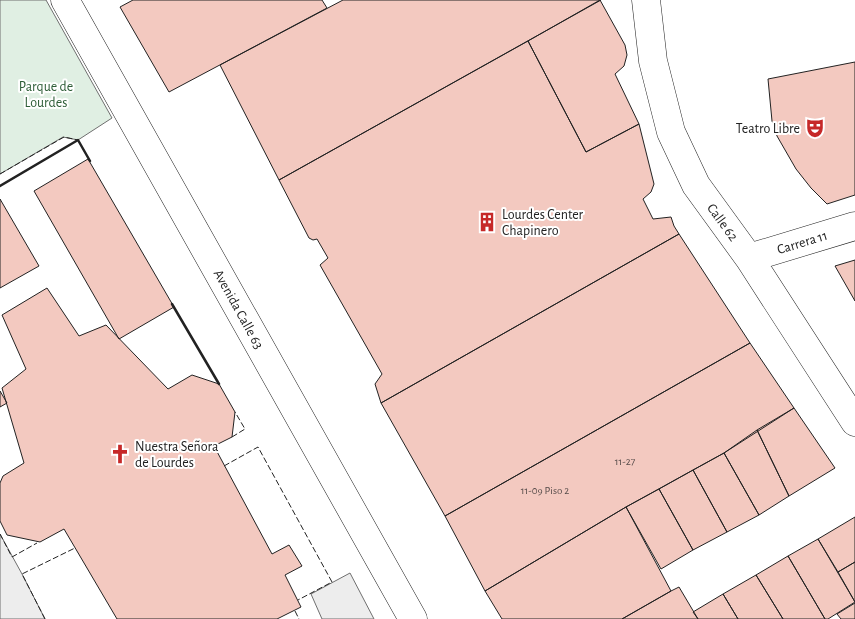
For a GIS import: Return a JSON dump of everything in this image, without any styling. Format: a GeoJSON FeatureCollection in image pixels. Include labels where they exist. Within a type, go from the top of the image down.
{"type":"FeatureCollection","features":[{"type":"Feature","properties":{"kind":"street","name":"Avenida Calle 63"},"geometry":{"type":"LineString","coordinates":[[65,0],[413,619]]}},
{"type":"Feature","properties":{"kind":"street","name":"Calle 62"},"geometry":{"type":"LineString","coordinates":[[646,0],[652,61],[671,132],[696,185],[749,258],[855,422]]}},
{"type":"Feature","properties":{"kind":"street","name":"Carrera 11"},"geometry":{"type":"LineString","coordinates":[[749,258],[855,226]]}},
{"type":"Feature","properties":{"kind":"green space","name":"Parque de Lourdes"},"geometry":{"type":"Polygon","coordinates":[[[0,0],[46,0],[112,118],[78,140],[63,137],[0,174],[0,0]]]}},
{"type":"Feature","properties":{"kind":"shaded area"},"geometry":{"type":"Polygon","coordinates":[[[0,534],[22,574],[45,619],[0,619],[0,534]]]}},
{"type":"Feature","properties":{"kind":"shaded area"},"geometry":{"type":"Polygon","coordinates":[[[350,573],[374,619],[322,619],[311,594],[350,573]]]}},
{"type":"Feature","properties":{"kind":"building"},"geometry":{"type":"Polygon","coordinates":[[[133,0],[322,0],[327,8],[169,92],[120,7],[133,0]]]}},
{"type":"Feature","properties":{"kind":"building"},"geometry":{"type":"Polygon","coordinates":[[[343,0],[601,0],[279,180],[220,65],[343,0]]]}},
{"type":"Feature","properties":{"kind":"building"},"geometry":{"type":"Polygon","coordinates":[[[600,0],[625,45],[627,55],[624,66],[615,74],[639,124],[586,152],[528,41],[600,0]]]}},
{"type":"Feature","properties":{"kind":"building","name":"Lourdes Center Chapinero"},"geometry":{"type":"Polygon","coordinates":[[[528,41],[586,152],[639,124],[654,184],[651,192],[643,199],[653,219],[671,217],[679,234],[381,403],[375,384],[382,374],[320,265],[328,258],[317,239],[309,238],[279,180],[528,41]]]}},
{"type":"Feature","properties":{"kind":"building","name":"Teatro Libre"},"geometry":{"type":"Polygon","coordinates":[[[855,62],[855,195],[827,204],[796,169],[777,136],[772,121],[768,79],[855,62]]]}},
{"type":"Feature","properties":{"kind":"building"},"geometry":{"type":"Polygon","coordinates":[[[88,159],[174,307],[119,339],[34,191],[88,159]]]}},
{"type":"Feature","properties":{"kind":"building"},"geometry":{"type":"Polygon","coordinates":[[[0,199],[39,266],[0,288],[0,199]]]}},
{"type":"Feature","properties":{"kind":"building"},"geometry":{"type":"Polygon","coordinates":[[[679,234],[750,343],[445,516],[381,403],[679,234]]]}},
{"type":"Feature","properties":{"kind":"building"},"geometry":{"type":"Polygon","coordinates":[[[855,260],[855,301],[835,266],[855,260]]]}},
{"type":"Feature","properties":{"kind":"building","name":"Nuestra Señora de Lourdes"},"geometry":{"type":"Polygon","coordinates":[[[47,288],[79,336],[106,325],[168,389],[192,375],[219,384],[235,412],[232,437],[214,446],[272,554],[289,545],[302,566],[285,575],[301,607],[277,619],[117,619],[64,529],[40,542],[7,535],[0,521],[0,483],[3,476],[24,463],[2,388],[26,369],[2,315],[47,288]]]}},
{"type":"Feature","properties":{"kind":"building"},"geometry":{"type":"Polygon","coordinates":[[[750,343],[794,408],[724,453],[626,507],[485,591],[445,516],[750,343]]]}},
{"type":"Feature","properties":{"kind":"building"},"geometry":{"type":"Polygon","coordinates":[[[0,391],[7,403],[0,407],[0,391]]]}},
{"type":"Feature","properties":{"kind":"building"},"geometry":{"type":"Polygon","coordinates":[[[794,408],[835,468],[789,496],[757,430],[794,408]]]}},
{"type":"Feature","properties":{"kind":"building"},"geometry":{"type":"Polygon","coordinates":[[[757,430],[789,496],[759,515],[724,453],[757,430]]]}},
{"type":"Feature","properties":{"kind":"building"},"geometry":{"type":"Polygon","coordinates":[[[724,453],[759,515],[727,532],[693,470],[724,453]]]}},
{"type":"Feature","properties":{"kind":"building"},"geometry":{"type":"Polygon","coordinates":[[[693,470],[727,532],[693,550],[659,489],[693,470]]]}},
{"type":"Feature","properties":{"kind":"building"},"geometry":{"type":"Polygon","coordinates":[[[659,489],[693,550],[661,569],[626,507],[659,489]]]}},
{"type":"Feature","properties":{"kind":"building"},"geometry":{"type":"Polygon","coordinates":[[[626,507],[671,591],[622,619],[502,619],[485,591],[626,507]]]}},
{"type":"Feature","properties":{"kind":"building"},"geometry":{"type":"Polygon","coordinates":[[[855,517],[855,562],[838,572],[818,539],[855,517]]]}},
{"type":"Feature","properties":{"kind":"building"},"geometry":{"type":"Polygon","coordinates":[[[818,539],[855,602],[828,619],[825,619],[788,556],[818,539]]]}},
{"type":"Feature","properties":{"kind":"building"},"geometry":{"type":"Polygon","coordinates":[[[788,556],[825,619],[783,619],[756,575],[788,556]]]}},
{"type":"Feature","properties":{"kind":"building"},"geometry":{"type":"Polygon","coordinates":[[[855,562],[855,602],[838,572],[855,562]]]}},
{"type":"Feature","properties":{"kind":"building"},"geometry":{"type":"Polygon","coordinates":[[[756,575],[783,619],[738,619],[723,594],[756,575]]]}},
{"type":"Feature","properties":{"kind":"building"},"geometry":{"type":"Polygon","coordinates":[[[679,587],[698,619],[622,619],[671,591],[679,587]]]}},
{"type":"Feature","properties":{"kind":"building"},"geometry":{"type":"Polygon","coordinates":[[[723,594],[738,619],[698,619],[693,612],[723,594]]]}},
{"type":"Feature","properties":{"kind":"building"},"geometry":{"type":"Polygon","coordinates":[[[855,603],[855,619],[841,619],[837,614],[855,603]]]}},
{"type":"Feature","properties":{"kind":"fence"},"geometry":{"type":"LineString","coordinates":[[0,174],[64,137],[78,140]]}},
{"type":"Feature","properties":{"kind":"fence"},"geometry":{"type":"LineString","coordinates":[[232,437],[245,429],[235,412]]}},
{"type":"Feature","properties":{"kind":"fence"},"geometry":{"type":"LineString","coordinates":[[224,466],[258,447],[332,582],[298,600]]}},
{"type":"Feature","properties":{"kind":"fence"},"geometry":{"type":"LineString","coordinates":[[0,534],[12,557],[37,543]]}},
{"type":"Feature","properties":{"kind":"fence"},"geometry":{"type":"LineString","coordinates":[[45,619],[22,574],[75,548]]}},
{"type":"Feature","properties":{"kind":"fence"},"geometry":{"type":"LineString","coordinates":[[295,611],[299,619]]}},
{"type":"Feature","properties":{"kind":"wall"},"geometry":{"type":"LineString","coordinates":[[0,186],[78,140],[90,161]]}},
{"type":"Feature","properties":{"kind":"wall"},"geometry":{"type":"LineString","coordinates":[[172,304],[219,384]]}},
{"type":"Feature","properties":{"kind":"place","name":"Teatro Libre"},"geometry":{"type":"Point","coordinates":[815,128]}},
{"type":"Feature","properties":{"kind":"place","name":"Lourdes Center Chapinero"},"geometry":{"type":"Point","coordinates":[487,222]}},
{"type":"Feature","properties":{"kind":"place","name":"Nuestra Señora de Lourdes"},"geometry":{"type":"Point","coordinates":[120,454]}}]}
